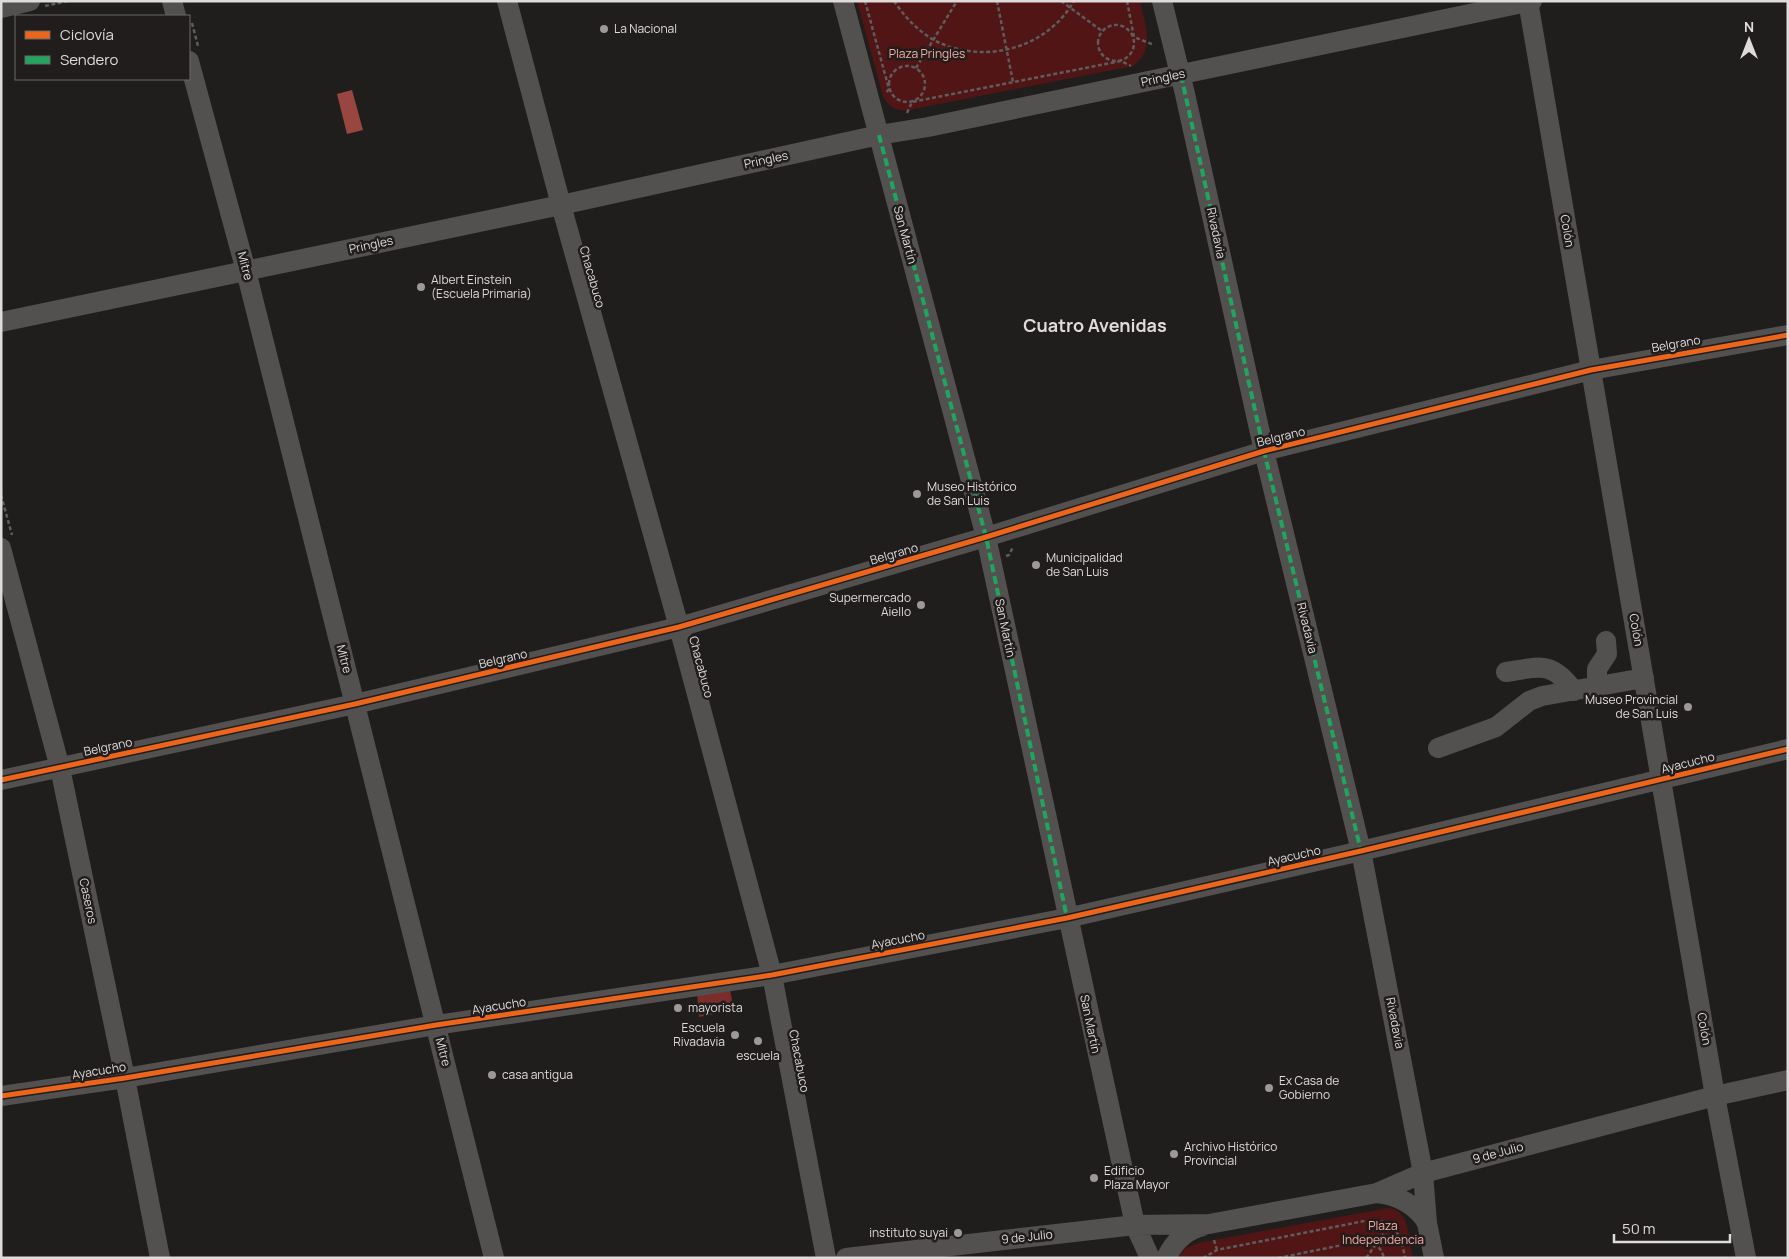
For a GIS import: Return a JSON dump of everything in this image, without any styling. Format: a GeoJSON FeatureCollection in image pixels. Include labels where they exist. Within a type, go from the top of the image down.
{"type":"FeatureCollection","features":[{"type":"Feature","properties":{"kind":"street"},"geometry":{"type":"LineString","coordinates":[[1,8],[30,1]]}},
{"type":"Feature","properties":{"kind":"street"},"geometry":{"type":"LineString","coordinates":[[172,1],[176,15]]}},
{"type":"Feature","properties":{"kind":"street","name":"Chacabuco"},"geometry":{"type":"LineString","coordinates":[[507,1],[561,205],[679,627],[772,975],[826,1258]]}},
{"type":"Feature","properties":{"kind":"street","name":"San Martín"},"geometry":{"type":"LineString","coordinates":[[843,1],[986,538],[1135,1225],[1150,1258]]}},
{"type":"Feature","properties":{"kind":"street","name":"Rivadavia"},"geometry":{"type":"LineString","coordinates":[[1162,1],[1181,75],[1264,451],[1361,851],[1423,1172],[1427,1223],[1434,1258]]}},
{"type":"Feature","properties":{"kind":"street","name":"Pringles"},"geometry":{"type":"LineString","coordinates":[[1,322],[561,205],[879,135],[928,127],[1529,2]]}},
{"type":"Feature","properties":{"kind":"street","name":"Colón"},"geometry":{"type":"LineString","coordinates":[[1529,2],[1715,1096],[1746,1258]]}},
{"type":"Feature","properties":{"kind":"street","name":"Mitre"},"geometry":{"type":"LineString","coordinates":[[190,65],[246,271],[494,1258]]}},
{"type":"Feature","properties":{"kind":"street","name":"Belgrano"},"geometry":{"type":"LineString","coordinates":[[1,780],[355,704],[679,627],[986,538],[1264,451],[1591,370],[1788,335]]}},
{"type":"Feature","properties":{"kind":"street","name":"Caseros"},"geometry":{"type":"LineString","coordinates":[[1,548],[60,768],[125,1078],[160,1258]]}},
{"type":"Feature","properties":{"kind":"street"},"geometry":{"type":"LineString","coordinates":[[1596,687],[1597,669],[1607,654],[1606,641]]}},
{"type":"Feature","properties":{"kind":"street"},"geometry":{"type":"LineString","coordinates":[[1506,672],[1543,667],[1564,678],[1574,691]]}},
{"type":"Feature","properties":{"kind":"street"},"geometry":{"type":"LineString","coordinates":[[1438,748],[1496,727],[1529,701],[1542,696],[1644,678]]}},
{"type":"Feature","properties":{"kind":"street","name":"Ayacucho"},"geometry":{"type":"LineString","coordinates":[[1,1096],[125,1078],[436,1025],[772,975],[1067,918],[1361,851],[1788,749]]}},
{"type":"Feature","properties":{"kind":"street","name":"9 de Julio"},"geometry":{"type":"LineString","coordinates":[[1166,1258],[1176,1241],[1184,1234],[1209,1224],[1378,1193],[1423,1172],[1715,1096],[1788,1080]]}},
{"type":"Feature","properties":{"kind":"street"},"geometry":{"type":"LineString","coordinates":[[1378,1193],[1407,1202],[1427,1223]]}},
{"type":"Feature","properties":{"kind":"street","name":"9 de Julio"},"geometry":{"type":"LineString","coordinates":[[846,1258],[1135,1225],[1209,1224]]}},
{"type":"Feature","properties":{"kind":"path"},"geometry":{"type":"LineString","coordinates":[[865,1],[889,88],[895,98],[900,101],[912,102],[1121,61],[1131,55],[1135,43],[1127,1]]}},
{"type":"Feature","properties":{"kind":"path"},"geometry":{"type":"LineString","coordinates":[[894,1],[915,27],[934,40],[960,49],[976,52],[1007,50],[1043,35],[1057,23],[1074,1]]}},
{"type":"Feature","properties":{"kind":"path"},"geometry":{"type":"LineString","coordinates":[[916,68],[957,1]]}},
{"type":"Feature","properties":{"kind":"path"},"geometry":{"type":"LineString","coordinates":[[997,1],[1013,82]]}},
{"type":"Feature","properties":{"kind":"path"},"geometry":{"type":"LineString","coordinates":[[1061,1],[1102,31]]}},
{"type":"Feature","properties":{"kind":"path"},"geometry":{"type":"LineString","coordinates":[[1121,61],[1109,60],[1100,53],[1098,42],[1102,31],[1108,27],[1120,25],[1126,27],[1134,37]]}},
{"type":"Feature","properties":{"kind":"path"},"geometry":{"type":"LineString","coordinates":[[889,88],[889,77],[898,68],[904,66],[916,68],[921,72],[925,84],[921,96],[912,102]]}},
{"type":"Feature","properties":{"kind":"path"},"geometry":{"type":"LineString","coordinates":[[1203,1258],[1217,1250],[1369,1220],[1379,1220],[1396,1230],[1402,1243],[1405,1258]]}},
{"type":"Feature","properties":{"kind":"path"},"geometry":{"type":"LineString","coordinates":[[1366,1258],[1390,1225]]}},
{"type":"Feature","properties":{"kind":"path"},"geometry":{"type":"LineString","coordinates":[[1278,1258],[1362,1241],[1376,1244],[1382,1250],[1384,1258]]}},
{"type":"Feature","properties":{"kind":"green space","name":"Plaza Pringles"},"geometry":{"type":"Polygon","coordinates":[[[857,1],[1140,1],[1146,28],[1147,44],[1140,59],[1133,66],[909,110],[900,110],[893,108],[883,96],[857,1]]]}},
{"type":"Feature","properties":{"kind":"green space","name":"Plaza Independencia"},"geometry":{"type":"Polygon","coordinates":[[[1388,1208],[1401,1214],[1405,1220],[1413,1258],[1177,1258],[1186,1248],[1198,1243],[1388,1208]]]}},
{"type":"Feature","properties":{"kind":"shaded area"},"geometry":{"type":"Polygon","coordinates":[[[352,90],[363,130],[347,134],[337,94],[352,90]]]}},
{"type":"Feature","properties":{"kind":"shaded area"},"geometry":{"type":"Polygon","coordinates":[[[730,990],[734,1010],[699,1017],[697,993],[730,990]]]}},
{"type":"Feature","properties":{"kind":"marked path"},"geometry":{"type":"LineString","coordinates":[[1181,75],[1264,451],[1361,851]]}},
{"type":"Feature","properties":{"kind":"marked path"},"geometry":{"type":"LineString","coordinates":[[879,135],[986,537],[1067,918]]}},
{"type":"Feature","properties":{"kind":"cycle path"},"geometry":{"type":"LineString","coordinates":[[1,780],[355,704],[679,627],[986,537],[1264,451],[1591,370],[1788,335]]}},
{"type":"Feature","properties":{"kind":"cycle path"},"geometry":{"type":"LineString","coordinates":[[1,1096],[125,1078],[436,1025],[772,975],[1067,918],[1361,851],[1788,749]]}},
{"type":"Feature","properties":{"kind":"place","name":"La Nacional"},"geometry":{"type":"Point","coordinates":[604,29]}},
{"type":"Feature","properties":{"kind":"place","name":"Albert Einstein (Escuela Primaria)"},"geometry":{"type":"Point","coordinates":[421,287]}},
{"type":"Feature","properties":{"kind":"place","name":"Museo Histórico de San Luis"},"geometry":{"type":"Point","coordinates":[917,494]}},
{"type":"Feature","properties":{"kind":"place","name":"Municipalidad de San Luis"},"geometry":{"type":"Point","coordinates":[1036,565]}},
{"type":"Feature","properties":{"kind":"place","name":"Supermercado Aiello"},"geometry":{"type":"Point","coordinates":[921,605]}},
{"type":"Feature","properties":{"kind":"place","name":"Museo Provincial de San Luis"},"geometry":{"type":"Point","coordinates":[1688,707]}},
{"type":"Feature","properties":{"kind":"place","name":"mayorista"},"geometry":{"type":"Point","coordinates":[678,1008]}},
{"type":"Feature","properties":{"kind":"place","name":"Escuela Rivadavia"},"geometry":{"type":"Point","coordinates":[735,1035]}},
{"type":"Feature","properties":{"kind":"place","name":"escuela"},"geometry":{"type":"Point","coordinates":[758,1041]}},
{"type":"Feature","properties":{"kind":"place","name":"casa antigua"},"geometry":{"type":"Point","coordinates":[492,1075]}},
{"type":"Feature","properties":{"kind":"place","name":"Ex Casa de Gobierno"},"geometry":{"type":"Point","coordinates":[1269,1088]}},
{"type":"Feature","properties":{"kind":"place","name":"Archivo Histórico Provincial"},"geometry":{"type":"Point","coordinates":[1174,1154]}},
{"type":"Feature","properties":{"kind":"place","name":"Edificio Plaza Mayor"},"geometry":{"type":"Point","coordinates":[1094,1178]}},
{"type":"Feature","properties":{"kind":"place","name":"instituto suyai"},"geometry":{"type":"Point","coordinates":[958,1233]}},
{"type":"Feature","properties":{"kind":"district","name":"Cuatro Avenidas"},"geometry":{"type":"Point","coordinates":[1095,326]}}]}
